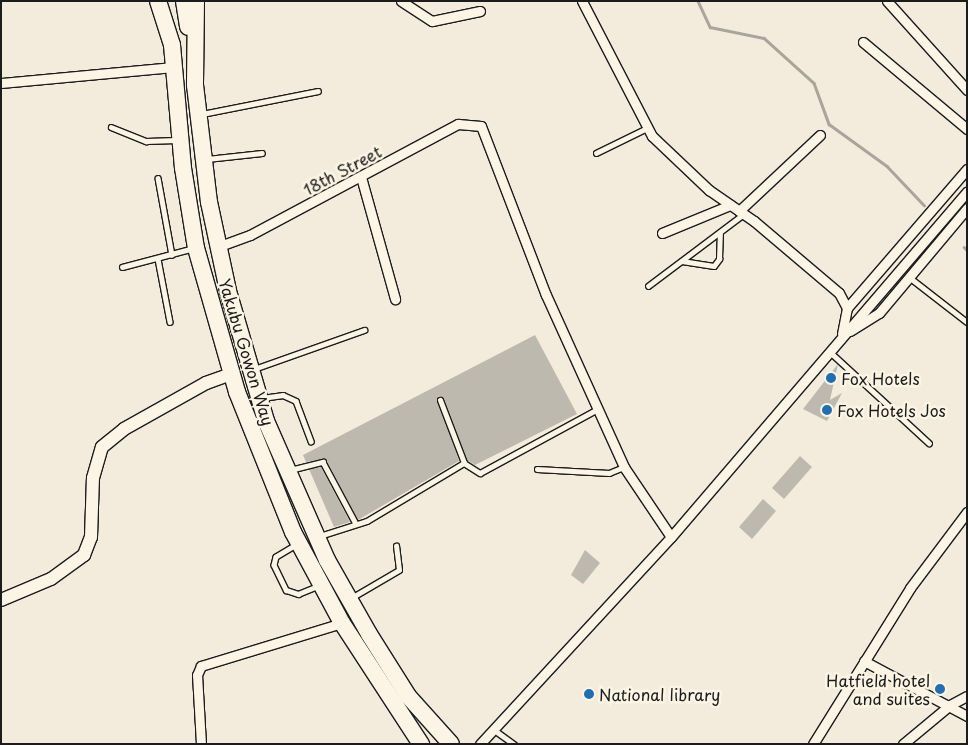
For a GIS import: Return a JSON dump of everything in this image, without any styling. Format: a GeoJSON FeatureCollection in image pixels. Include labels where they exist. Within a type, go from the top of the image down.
{"type":"FeatureCollection","features":[{"type":"Feature","properties":{"kind":"highway","name":"Yakubu Gowon Way"},"geometry":{"type":"LineString","coordinates":[[158,1],[172,45],[180,140],[196,248],[231,374],[269,480],[300,543],[342,622],[421,744]]}},
{"type":"Feature","properties":{"kind":"highway"},"geometry":{"type":"LineString","coordinates":[[170,1],[172,45]]}},
{"type":"Feature","properties":{"kind":"highway"},"geometry":{"type":"LineString","coordinates":[[184,1],[193,54]]}},
{"type":"Feature","properties":{"kind":"highway","name":"Yakubu Gowon Way"},"geometry":{"type":"LineString","coordinates":[[196,1],[193,54],[203,159],[217,247],[258,398],[316,537],[349,599],[408,696],[451,744]]}},
{"type":"Feature","properties":{"kind":"street"},"geometry":{"type":"LineString","coordinates":[[401,1],[432,21],[480,11]]}},
{"type":"Feature","properties":{"kind":"street"},"geometry":{"type":"LineString","coordinates":[[582,1],[647,128],[663,149],[730,205],[823,278],[847,308]]}},
{"type":"Feature","properties":{"kind":"street"},"geometry":{"type":"LineString","coordinates":[[886,1],[967,90]]}},
{"type":"Feature","properties":{"kind":"street"},"geometry":{"type":"LineString","coordinates":[[863,42],[967,129]]}},
{"type":"Feature","properties":{"kind":"street"},"geometry":{"type":"LineString","coordinates":[[1,83],[174,67]]}},
{"type":"Feature","properties":{"kind":"street","name":"18th Street"},"geometry":{"type":"LineString","coordinates":[[217,247],[250,235],[458,124],[481,126],[546,295],[598,409]]}},
{"type":"Feature","properties":{"kind":"street"},"geometry":{"type":"LineString","coordinates":[[741,212],[820,135]]}},
{"type":"Feature","properties":{"kind":"street"},"geometry":{"type":"LineString","coordinates":[[841,337],[847,308],[967,169]]}},
{"type":"Feature","properties":{"kind":"street"},"geometry":{"type":"LineString","coordinates":[[361,177],[395,299]]}},
{"type":"Feature","properties":{"kind":"street"},"geometry":{"type":"LineString","coordinates":[[480,744],[671,537],[967,192]]}},
{"type":"Feature","properties":{"kind":"street"},"geometry":{"type":"LineString","coordinates":[[662,232],[730,205]]}},
{"type":"Feature","properties":{"kind":"street"},"geometry":{"type":"LineString","coordinates":[[841,337],[879,313],[967,208]]}},
{"type":"Feature","properties":{"kind":"street"},"geometry":{"type":"LineString","coordinates":[[1,600],[51,579],[84,555],[92,537],[93,478],[102,447],[189,393],[231,374]]}},
{"type":"Feature","properties":{"kind":"street"},"geometry":{"type":"LineString","coordinates":[[598,409],[624,467],[671,537]]}},
{"type":"Feature","properties":{"kind":"street"},"geometry":{"type":"LineString","coordinates":[[813,744],[942,540],[967,512]]}},
{"type":"Feature","properties":{"kind":"street"},"geometry":{"type":"LineString","coordinates":[[201,744],[197,674],[201,666],[342,622]]}},
{"type":"Feature","properties":{"kind":"street"},"geometry":{"type":"LineString","coordinates":[[864,661],[950,705],[967,716]]}},
{"type":"Feature","properties":{"kind":"street"},"geometry":{"type":"LineString","coordinates":[[903,744],[950,705],[967,696]]}},
{"type":"Feature","properties":{"kind":"lane"},"geometry":{"type":"LineString","coordinates":[[198,114],[318,91]]}},
{"type":"Feature","properties":{"kind":"lane"},"geometry":{"type":"LineString","coordinates":[[111,127],[146,141],[180,140]]}},
{"type":"Feature","properties":{"kind":"lane"},"geometry":{"type":"LineString","coordinates":[[596,153],[647,128]]}},
{"type":"Feature","properties":{"kind":"lane"},"geometry":{"type":"LineString","coordinates":[[203,159],[262,153]]}},
{"type":"Feature","properties":{"kind":"lane"},"geometry":{"type":"LineString","coordinates":[[158,178],[172,254]]}},
{"type":"Feature","properties":{"kind":"lane"},"geometry":{"type":"LineString","coordinates":[[648,286],[720,233],[741,212]]}},
{"type":"Feature","properties":{"kind":"lane"},"geometry":{"type":"LineString","coordinates":[[682,261],[714,266],[719,259],[720,233]]}},
{"type":"Feature","properties":{"kind":"lane"},"geometry":{"type":"LineString","coordinates":[[122,267],[196,248]]}},
{"type":"Feature","properties":{"kind":"lane"},"geometry":{"type":"LineString","coordinates":[[158,258],[170,322]]}},
{"type":"Feature","properties":{"kind":"lane"},"geometry":{"type":"LineString","coordinates":[[909,277],[967,322]]}},
{"type":"Feature","properties":{"kind":"lane"},"geometry":{"type":"LineString","coordinates":[[250,371],[364,330]]}},
{"type":"Feature","properties":{"kind":"lane"},"geometry":{"type":"LineString","coordinates":[[829,351],[929,443]]}},
{"type":"Feature","properties":{"kind":"lane"},"geometry":{"type":"LineString","coordinates":[[258,398],[283,395],[296,401],[310,441]]}},
{"type":"Feature","properties":{"kind":"lane"},"geometry":{"type":"LineString","coordinates":[[440,400],[464,463],[480,473],[598,409]]}},
{"type":"Feature","properties":{"kind":"lane"},"geometry":{"type":"LineString","coordinates":[[288,471],[323,462],[355,522]]}},
{"type":"Feature","properties":{"kind":"lane"},"geometry":{"type":"LineString","coordinates":[[316,537],[355,522],[367,521],[464,463]]}},
{"type":"Feature","properties":{"kind":"lane"},"geometry":{"type":"LineString","coordinates":[[537,469],[609,473],[624,467]]}},
{"type":"Feature","properties":{"kind":"lane"},"geometry":{"type":"LineString","coordinates":[[300,543],[276,557],[274,565],[286,590],[298,594],[323,584]]}},
{"type":"Feature","properties":{"kind":"lane"},"geometry":{"type":"LineString","coordinates":[[349,599],[399,570],[396,546]]}},
{"type":"Feature","properties":{"kind":"lane"},"geometry":{"type":"LineString","coordinates":[[493,729],[514,744]]}},
{"type":"Feature","properties":{"kind":"building"},"geometry":{"type":"Polygon","coordinates":[[[535,335],[577,414],[475,465],[467,460],[444,399],[438,396],[459,461],[358,520],[326,459],[306,462],[303,455],[535,335]]]}},
{"type":"Feature","properties":{"kind":"building","name":"Fox Hotels"},"geometry":{"type":"Polygon","coordinates":[[[838,364],[830,400],[842,393],[827,421],[803,409],[838,364]]]}},
{"type":"Feature","properties":{"kind":"building"},"geometry":{"type":"Polygon","coordinates":[[[800,456],[812,467],[784,499],[772,488],[800,456]]]}},
{"type":"Feature","properties":{"kind":"building"},"geometry":{"type":"Polygon","coordinates":[[[321,467],[350,522],[334,527],[309,469],[321,467]]]}},
{"type":"Feature","properties":{"kind":"building"},"geometry":{"type":"Polygon","coordinates":[[[763,499],[776,511],[752,539],[739,527],[763,499]]]}},
{"type":"Feature","properties":{"kind":"building"},"geometry":{"type":"Polygon","coordinates":[[[585,550],[600,563],[583,584],[571,575],[585,550]]]}},
{"type":"Feature","properties":{"kind":"waterway"},"geometry":{"type":"LineString","coordinates":[[698,1],[710,27],[764,38],[814,83],[829,124],[887,166],[924,205]]}},
{"type":"Feature","properties":{"kind":"waterway"},"geometry":{"type":"LineString","coordinates":[[964,247],[967,250]]}},
{"type":"Feature","properties":{"kind":"place","name":"Fox Hotels"},"geometry":{"type":"Point","coordinates":[831,378]}},
{"type":"Feature","properties":{"kind":"place","name":"Fox Hotels Jos"},"geometry":{"type":"Point","coordinates":[827,410]}},
{"type":"Feature","properties":{"kind":"place","name":"Hatfield hotel and suites"},"geometry":{"type":"Point","coordinates":[940,689]}},
{"type":"Feature","properties":{"kind":"place","name":"National library"},"geometry":{"type":"Point","coordinates":[589,694]}}]}
